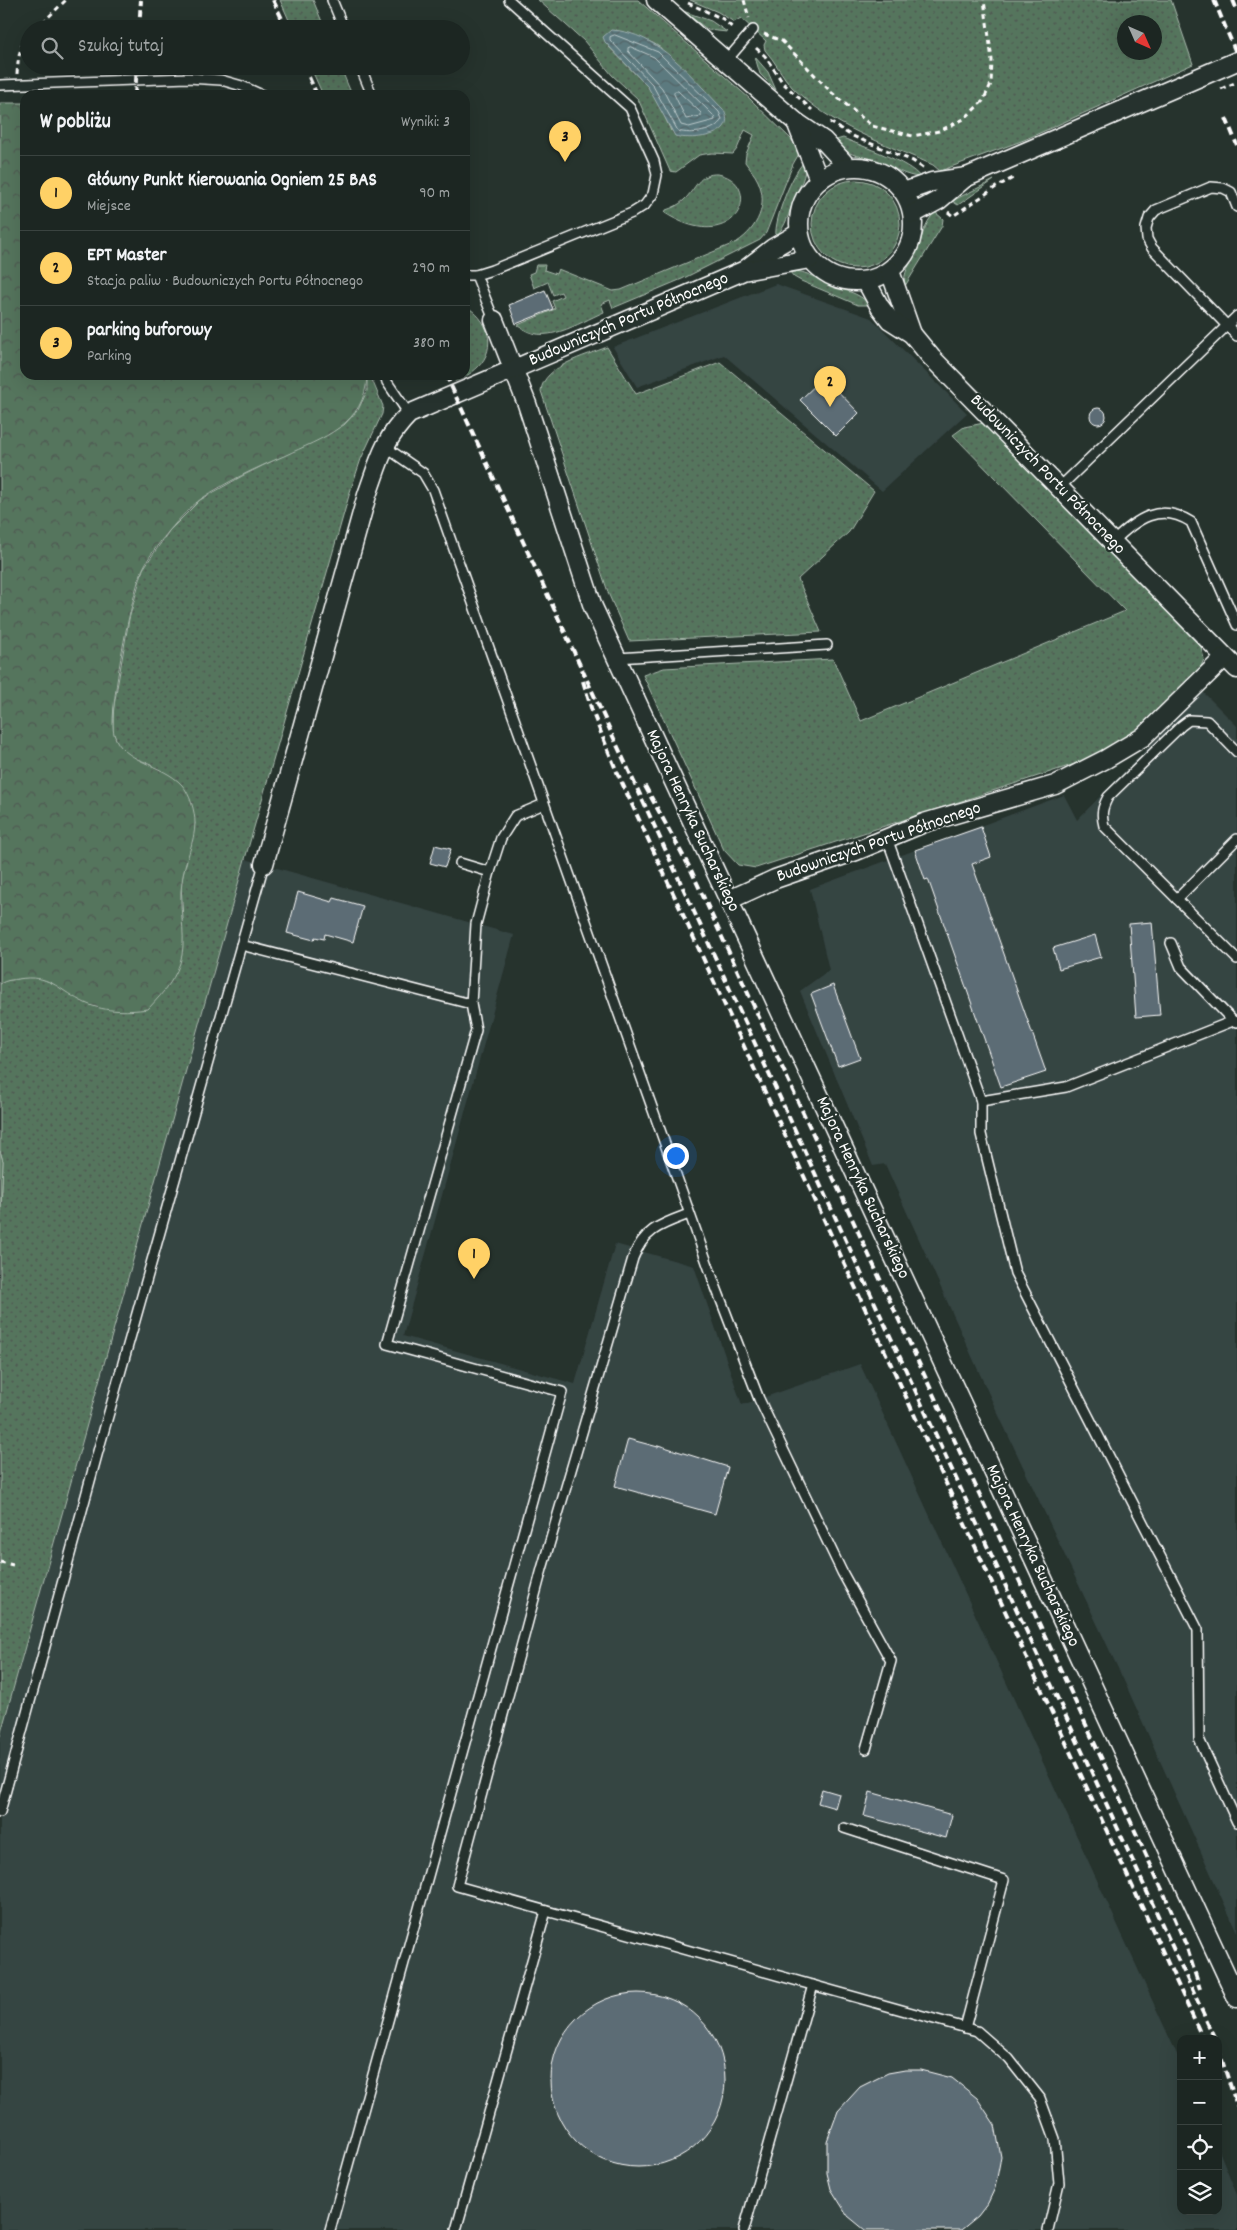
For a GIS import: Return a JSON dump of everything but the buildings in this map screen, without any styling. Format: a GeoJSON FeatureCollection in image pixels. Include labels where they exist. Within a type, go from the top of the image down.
{"type":"FeatureCollection","features":[{"type":"Feature","properties":{"kind":"street"},"geometry":{"type":"LineString","coordinates":[[656,0],[796,122],[824,141],[846,166]]}},
{"type":"Feature","properties":{"kind":"street"},"geometry":{"type":"LineString","coordinates":[[904,192],[932,182],[967,177],[1229,65]]}},
{"type":"Feature","properties":{"kind":"street"},"geometry":{"type":"LineString","coordinates":[[796,122],[819,180]]}},
{"type":"Feature","properties":{"kind":"street"},"geometry":{"type":"LineString","coordinates":[[846,166],[868,168],[882,173],[894,181],[904,192],[913,214],[914,231],[910,246],[902,260],[890,271],[866,281],[850,282],[834,278],[820,270],[810,259],[799,233],[799,218],[803,203],[810,190],[819,180],[846,166]]}},
{"type":"Feature","properties":{"kind":"street"},"geometry":{"type":"LineString","coordinates":[[913,214],[939,200],[967,177]]}},
{"type":"Feature","properties":{"kind":"street","name":"Budowniczych Portu Północnego"},"geometry":{"type":"LineString","coordinates":[[744,271],[773,248],[799,233]]}},
{"type":"Feature","properties":{"kind":"street","name":"Budowniczych Portu Północnego"},"geometry":{"type":"LineString","coordinates":[[409,414],[744,271],[810,259]]}},
{"type":"Feature","properties":{"kind":"street","name":"Budowniczych Portu Północnego"},"geometry":{"type":"LineString","coordinates":[[890,271],[912,334]]}},
{"type":"Feature","properties":{"kind":"street","name":"Budowniczych Portu Północnego"},"geometry":{"type":"LineString","coordinates":[[729,900],[774,879],[924,823],[1055,785],[1106,759],[1143,736],[1231,663],[931,357],[912,334],[890,320],[880,307],[866,281]]}},
{"type":"Feature","properties":{"kind":"street","name":"Budowniczych Portu Północnego"},"geometry":{"type":"LineString","coordinates":[[494,320],[514,368]]}},
{"type":"Feature","properties":{"kind":"street","name":"Majora Henryka Sucharskiego"},"geometry":{"type":"LineString","coordinates":[[514,368],[594,607],[1237,1998]]}},
{"type":"Feature","properties":{"kind":"street"},"geometry":{"type":"LineString","coordinates":[[264,864],[367,495],[384,446],[394,430],[409,414]]}},
{"type":"Feature","properties":{"kind":"lane"},"geometry":{"type":"LineString","coordinates":[[332,0],[340,20]]}},
{"type":"Feature","properties":{"kind":"lane"},"geometry":{"type":"LineString","coordinates":[[470,275],[476,275],[518,260],[638,209],[653,194],[657,182],[654,161],[630,108],[509,0]]}},
{"type":"Feature","properties":{"kind":"lane"},"geometry":{"type":"LineString","coordinates":[[726,62],[753,30]]}},
{"type":"Feature","properties":{"kind":"lane"},"geometry":{"type":"LineString","coordinates":[[364,75],[370,90]]}},
{"type":"Feature","properties":{"kind":"lane"},"geometry":{"type":"LineString","coordinates":[[0,85],[188,78],[221,80],[251,90]]}},
{"type":"Feature","properties":{"kind":"lane"},"geometry":{"type":"LineString","coordinates":[[1237,208],[1231,192],[1223,188],[1211,186],[1156,210],[1149,218],[1146,228],[1147,239],[1152,248],[1237,336]]}},
{"type":"Feature","properties":{"kind":"lane"},"geometry":{"type":"LineString","coordinates":[[476,275],[494,320]]}},
{"type":"Feature","properties":{"kind":"lane"},"geometry":{"type":"LineString","coordinates":[[1059,488],[1237,316]]}},
{"type":"Feature","properties":{"kind":"lane"},"geometry":{"type":"LineString","coordinates":[[386,380],[409,414]]}},
{"type":"Feature","properties":{"kind":"lane"},"geometry":{"type":"LineString","coordinates":[[384,446],[423,474],[434,490],[689,1214],[759,1399],[842,1572],[891,1661],[866,1749]]}},
{"type":"Feature","properties":{"kind":"lane"},"geometry":{"type":"LineString","coordinates":[[1113,542],[1132,523],[1159,513],[1179,514],[1191,522],[1237,626]]}},
{"type":"Feature","properties":{"kind":"lane"},"geometry":{"type":"LineString","coordinates":[[617,658],[827,645]]}},
{"type":"Feature","properties":{"kind":"lane"},"geometry":{"type":"LineString","coordinates":[[1237,752],[1207,721],[1189,720],[1108,797],[1101,814],[1104,826],[1237,959]]}},
{"type":"Feature","properties":{"kind":"lane"},"geometry":{"type":"LineString","coordinates":[[330,2230],[562,1392],[387,1344],[476,1030],[471,1004],[476,924],[490,872],[501,838],[515,816],[544,804]]}},
{"type":"Feature","properties":{"kind":"lane"},"geometry":{"type":"LineString","coordinates":[[887,838],[981,1101],[981,1134],[1015,1273],[1198,1630],[1199,1739],[1237,1822]]}},
{"type":"Feature","properties":{"kind":"lane"},"geometry":{"type":"LineString","coordinates":[[1177,899],[1237,840]]}},
{"type":"Feature","properties":{"kind":"lane"},"geometry":{"type":"LineString","coordinates":[[460,863],[490,872]]}},
{"type":"Feature","properties":{"kind":"lane"},"geometry":{"type":"LineString","coordinates":[[0,1812],[97,1455],[264,864]]}},
{"type":"Feature","properties":{"kind":"lane"},"geometry":{"type":"LineString","coordinates":[[981,1101],[1066,1087],[1235,1022],[1181,967],[1171,943]]}},
{"type":"Feature","properties":{"kind":"lane"},"geometry":{"type":"LineString","coordinates":[[241,945],[471,1004]]}},
{"type":"Feature","properties":{"kind":"lane"},"geometry":{"type":"LineString","coordinates":[[689,1214],[662,1224],[648,1233],[639,1244],[633,1258],[542,1569],[457,1886],[977,2031],[1009,2059],[1040,2098],[1055,2139],[1059,2184],[1048,2230]]}},
{"type":"Feature","properties":{"kind":"lane"},"geometry":{"type":"LineString","coordinates":[[844,1828],[1004,1880],[965,2028]]}},
{"type":"Feature","properties":{"kind":"lane"},"geometry":{"type":"LineString","coordinates":[[456,2230],[546,1911]]}},
{"type":"Feature","properties":{"kind":"lane"},"geometry":{"type":"LineString","coordinates":[[744,2230],[813,1985]]}},
{"type":"Feature","properties":{"kind":"path"},"geometry":{"type":"LineString","coordinates":[[45,20],[66,0]]}},
{"type":"Feature","properties":{"kind":"path"},"geometry":{"type":"LineString","coordinates":[[744,0],[753,30],[782,41],[832,93],[872,126],[913,136],[938,130],[964,119],[983,101],[991,84],[992,60],[984,0]]}},
{"type":"Feature","properties":{"kind":"path"},"geometry":{"type":"LineString","coordinates":[[683,1],[723,19],[735,30]]}},
{"type":"Feature","properties":{"kind":"path"},"geometry":{"type":"LineString","coordinates":[[756,48],[765,56],[783,83],[814,112]]}},
{"type":"Feature","properties":{"kind":"path"},"geometry":{"type":"LineString","coordinates":[[16,84],[20,54]]}},
{"type":"Feature","properties":{"kind":"path"},"geometry":{"type":"LineString","coordinates":[[1220,89],[1237,82]]}},
{"type":"Feature","properties":{"kind":"path"},"geometry":{"type":"LineString","coordinates":[[822,117],[850,135],[913,161],[926,172]]}},
{"type":"Feature","properties":{"kind":"path"},"geometry":{"type":"LineString","coordinates":[[942,207],[953,216],[996,187],[1018,175]]}},
{"type":"Feature","properties":{"kind":"path"},"geometry":{"type":"LineString","coordinates":[[0,1562],[13,1565]]}},
{"type":"Feature","properties":{"kind":"shaded area"},"geometry":{"type":"Polygon","coordinates":[[[776,284],[871,318],[967,413],[882,491],[724,355],[637,387],[613,347],[776,284]]]}},
{"type":"Feature","properties":{"kind":"shaded area"},"geometry":{"type":"Polygon","coordinates":[[[1203,692],[1237,726],[1237,1932],[1125,1683],[993,1403],[885,1164],[873,1166],[800,991],[829,970],[810,889],[1064,795],[1077,820],[1203,692]]]}},
{"type":"Feature","properties":{"kind":"shaded area"},"geometry":{"type":"Polygon","coordinates":[[[245,859],[514,935],[403,1336],[575,1384],[615,1244],[694,1266],[742,1405],[860,1364],[1177,2054],[1177,2215],[1222,2215],[1222,2158],[1237,2195],[1237,2230],[0,2230],[0,1736],[245,859]]]}},
{"type":"Feature","properties":{"kind":"green space"},"geometry":{"type":"Polygon","coordinates":[[[280,0],[313,0],[321,20],[289,20],[280,0]]]}},
{"type":"Feature","properties":{"kind":"green space"},"geometry":{"type":"Polygon","coordinates":[[[538,0],[638,0],[749,98],[791,139],[800,152],[793,164],[766,233],[760,240],[682,279],[613,308],[610,300],[601,304],[604,312],[572,327],[549,334],[538,334],[518,325],[555,309],[552,301],[563,296],[561,292],[553,295],[548,282],[534,288],[529,274],[534,272],[536,265],[545,265],[544,270],[556,274],[558,269],[613,291],[621,290],[737,242],[744,237],[755,223],[761,207],[761,190],[758,181],[745,162],[746,154],[754,135],[745,130],[733,154],[712,153],[699,155],[676,172],[670,171],[638,99],[612,75],[584,41],[538,0]],[[616,30],[608,46],[648,87],[658,102],[671,131],[661,48],[653,43],[616,30]]]}},
{"type":"Feature","properties":{"kind":"green space"},"geometry":{"type":"Polygon","coordinates":[[[690,0],[1171,0],[1193,64],[1024,140],[940,171],[933,165],[877,141],[823,113],[788,83],[765,50],[764,45],[766,41],[741,18],[734,22],[718,12],[690,0]]]}},
{"type":"Feature","properties":{"kind":"green space"},"geometry":{"type":"Polygon","coordinates":[[[683,11],[711,21],[727,32],[708,30],[683,11]]]}},
{"type":"Feature","properties":{"kind":"green space"},"geometry":{"type":"Polygon","coordinates":[[[755,57],[768,72],[776,90],[760,74],[755,57]]]}},
{"type":"Feature","properties":{"kind":"green space"},"geometry":{"type":"Polygon","coordinates":[[[314,75],[344,75],[350,90],[321,90],[314,75]]]}},
{"type":"Feature","properties":{"kind":"green space"},"geometry":{"type":"Polygon","coordinates":[[[0,103],[20,103],[20,380],[366,380],[365,392],[359,406],[339,428],[313,443],[241,476],[201,499],[168,532],[152,553],[140,576],[127,627],[118,677],[113,725],[118,744],[125,751],[174,778],[182,785],[192,803],[195,830],[183,875],[181,891],[182,955],[177,970],[169,984],[148,1009],[122,1011],[89,1005],[45,980],[29,978],[11,980],[0,984],[0,103]]]}},
{"type":"Feature","properties":{"kind":"green space"},"geometry":{"type":"Polygon","coordinates":[[[843,138],[896,160],[915,171],[920,177],[905,174],[883,163],[852,154],[833,141],[843,138]]]}},
{"type":"Feature","properties":{"kind":"green space"},"geometry":{"type":"Polygon","coordinates":[[[805,161],[805,172],[802,181],[785,223],[776,236],[778,219],[785,197],[795,175],[805,161]]]}},
{"type":"Feature","properties":{"kind":"green space"},"geometry":{"type":"Polygon","coordinates":[[[718,174],[732,180],[740,190],[741,202],[736,214],[726,223],[710,228],[690,225],[665,213],[666,210],[684,200],[698,182],[706,176],[718,174]]]}},
{"type":"Feature","properties":{"kind":"green space"},"geometry":{"type":"Polygon","coordinates":[[[856,180],[873,183],[887,193],[897,207],[900,224],[897,241],[887,255],[873,265],[856,268],[839,265],[825,255],[815,241],[812,224],[815,207],[825,193],[839,183],[856,180]]]}},
{"type":"Feature","properties":{"kind":"green space"},"geometry":{"type":"Polygon","coordinates":[[[994,180],[958,205],[952,201],[994,180]]]}},
{"type":"Feature","properties":{"kind":"green space"},"geometry":{"type":"Polygon","coordinates":[[[935,212],[943,219],[942,226],[905,286],[906,272],[926,226],[935,212]]]}},
{"type":"Feature","properties":{"kind":"green space"},"geometry":{"type":"Polygon","coordinates":[[[789,271],[804,273],[855,294],[870,305],[858,305],[801,281],[789,271]]]}},
{"type":"Feature","properties":{"kind":"green space"},"geometry":{"type":"Polygon","coordinates":[[[470,309],[480,318],[488,334],[489,342],[488,351],[484,359],[470,373],[470,309]]]}},
{"type":"Feature","properties":{"kind":"green space"},"geometry":{"type":"Polygon","coordinates":[[[607,347],[636,394],[720,362],[874,491],[849,532],[798,579],[821,632],[629,641],[609,595],[541,391],[544,382],[557,368],[607,347]]]}},
{"type":"Feature","properties":{"kind":"green space"},"geometry":{"type":"Polygon","coordinates":[[[367,380],[372,380],[383,406],[382,414],[361,459],[350,492],[245,859],[0,1736],[0,1233],[3,1161],[0,1151],[0,984],[5,981],[35,976],[59,986],[82,1001],[183,919],[181,884],[195,823],[151,764],[131,757],[119,748],[113,732],[113,711],[129,619],[143,569],[169,531],[200,500],[242,476],[344,425],[358,410],[367,391],[367,380]]]}},
{"type":"Feature","properties":{"kind":"green space"},"geometry":{"type":"Polygon","coordinates":[[[984,423],[1201,647],[1204,659],[1200,669],[1131,736],[1078,763],[756,868],[738,865],[724,850],[643,675],[664,668],[833,659],[861,721],[1125,611],[953,435],[964,427],[984,423]]]}},
{"type":"Feature","properties":{"kind":"green space"},"geometry":{"type":"Polygon","coordinates":[[[0,1151],[3,1161],[0,1233],[0,1151]]]}},
{"type":"Feature","properties":{"kind":"water"},"geometry":{"type":"Polygon","coordinates":[[[611,30],[628,33],[644,39],[659,48],[687,71],[723,109],[727,118],[725,125],[720,131],[702,137],[675,136],[648,87],[605,42],[603,37],[611,30]]]}},
{"type":"Feature","properties":{"kind":"railway"},"geometry":{"type":"LineString","coordinates":[[140,20],[141,0]]}},
{"type":"Feature","properties":{"kind":"railway"},"geometry":{"type":"LineString","coordinates":[[273,0],[283,20]]}},
{"type":"Feature","properties":{"kind":"railway"},"geometry":{"type":"LineString","coordinates":[[1214,0],[1237,55]]}},
{"type":"Feature","properties":{"kind":"railway"},"geometry":{"type":"LineString","coordinates":[[1233,0],[1237,10]]}},
{"type":"Feature","properties":{"kind":"railway"},"geometry":{"type":"LineString","coordinates":[[135,90],[136,75]]}},
{"type":"Feature","properties":{"kind":"railway"},"geometry":{"type":"LineString","coordinates":[[308,75],[315,90]]}},
{"type":"Feature","properties":{"kind":"railway"},"geometry":{"type":"LineString","coordinates":[[1226,118],[1237,145]]}},
{"type":"Feature","properties":{"kind":"railway"},"geometry":{"type":"LineString","coordinates":[[448,380],[1213,2035]]}},
{"type":"Feature","properties":{"kind":"railway"},"geometry":{"type":"LineString","coordinates":[[583,681],[592,711],[617,772],[1201,2035]]}},
{"type":"Feature","properties":{"kind":"railway"},"geometry":{"type":"LineString","coordinates":[[645,786],[691,870],[1166,1898],[1186,1945],[1200,1989]]}},
{"type":"Feature","properties":{"kind":"railway"},"geometry":{"type":"LineString","coordinates":[[1222,2060],[1237,2106]]}},
{"type":"Feature","properties":{"kind":"place","name":"parking buforowy"},"geometry":{"type":"Point","coordinates":[565,162]}},
{"type":"Feature","properties":{"kind":"place","name":"EPT Master"},"geometry":{"type":"Point","coordinates":[830,407]}},
{"type":"Feature","properties":{"kind":"place","name":"Główny Punkt Kierowania Ogniem 25 BAS"},"geometry":{"type":"Point","coordinates":[474,1279]}}]}
